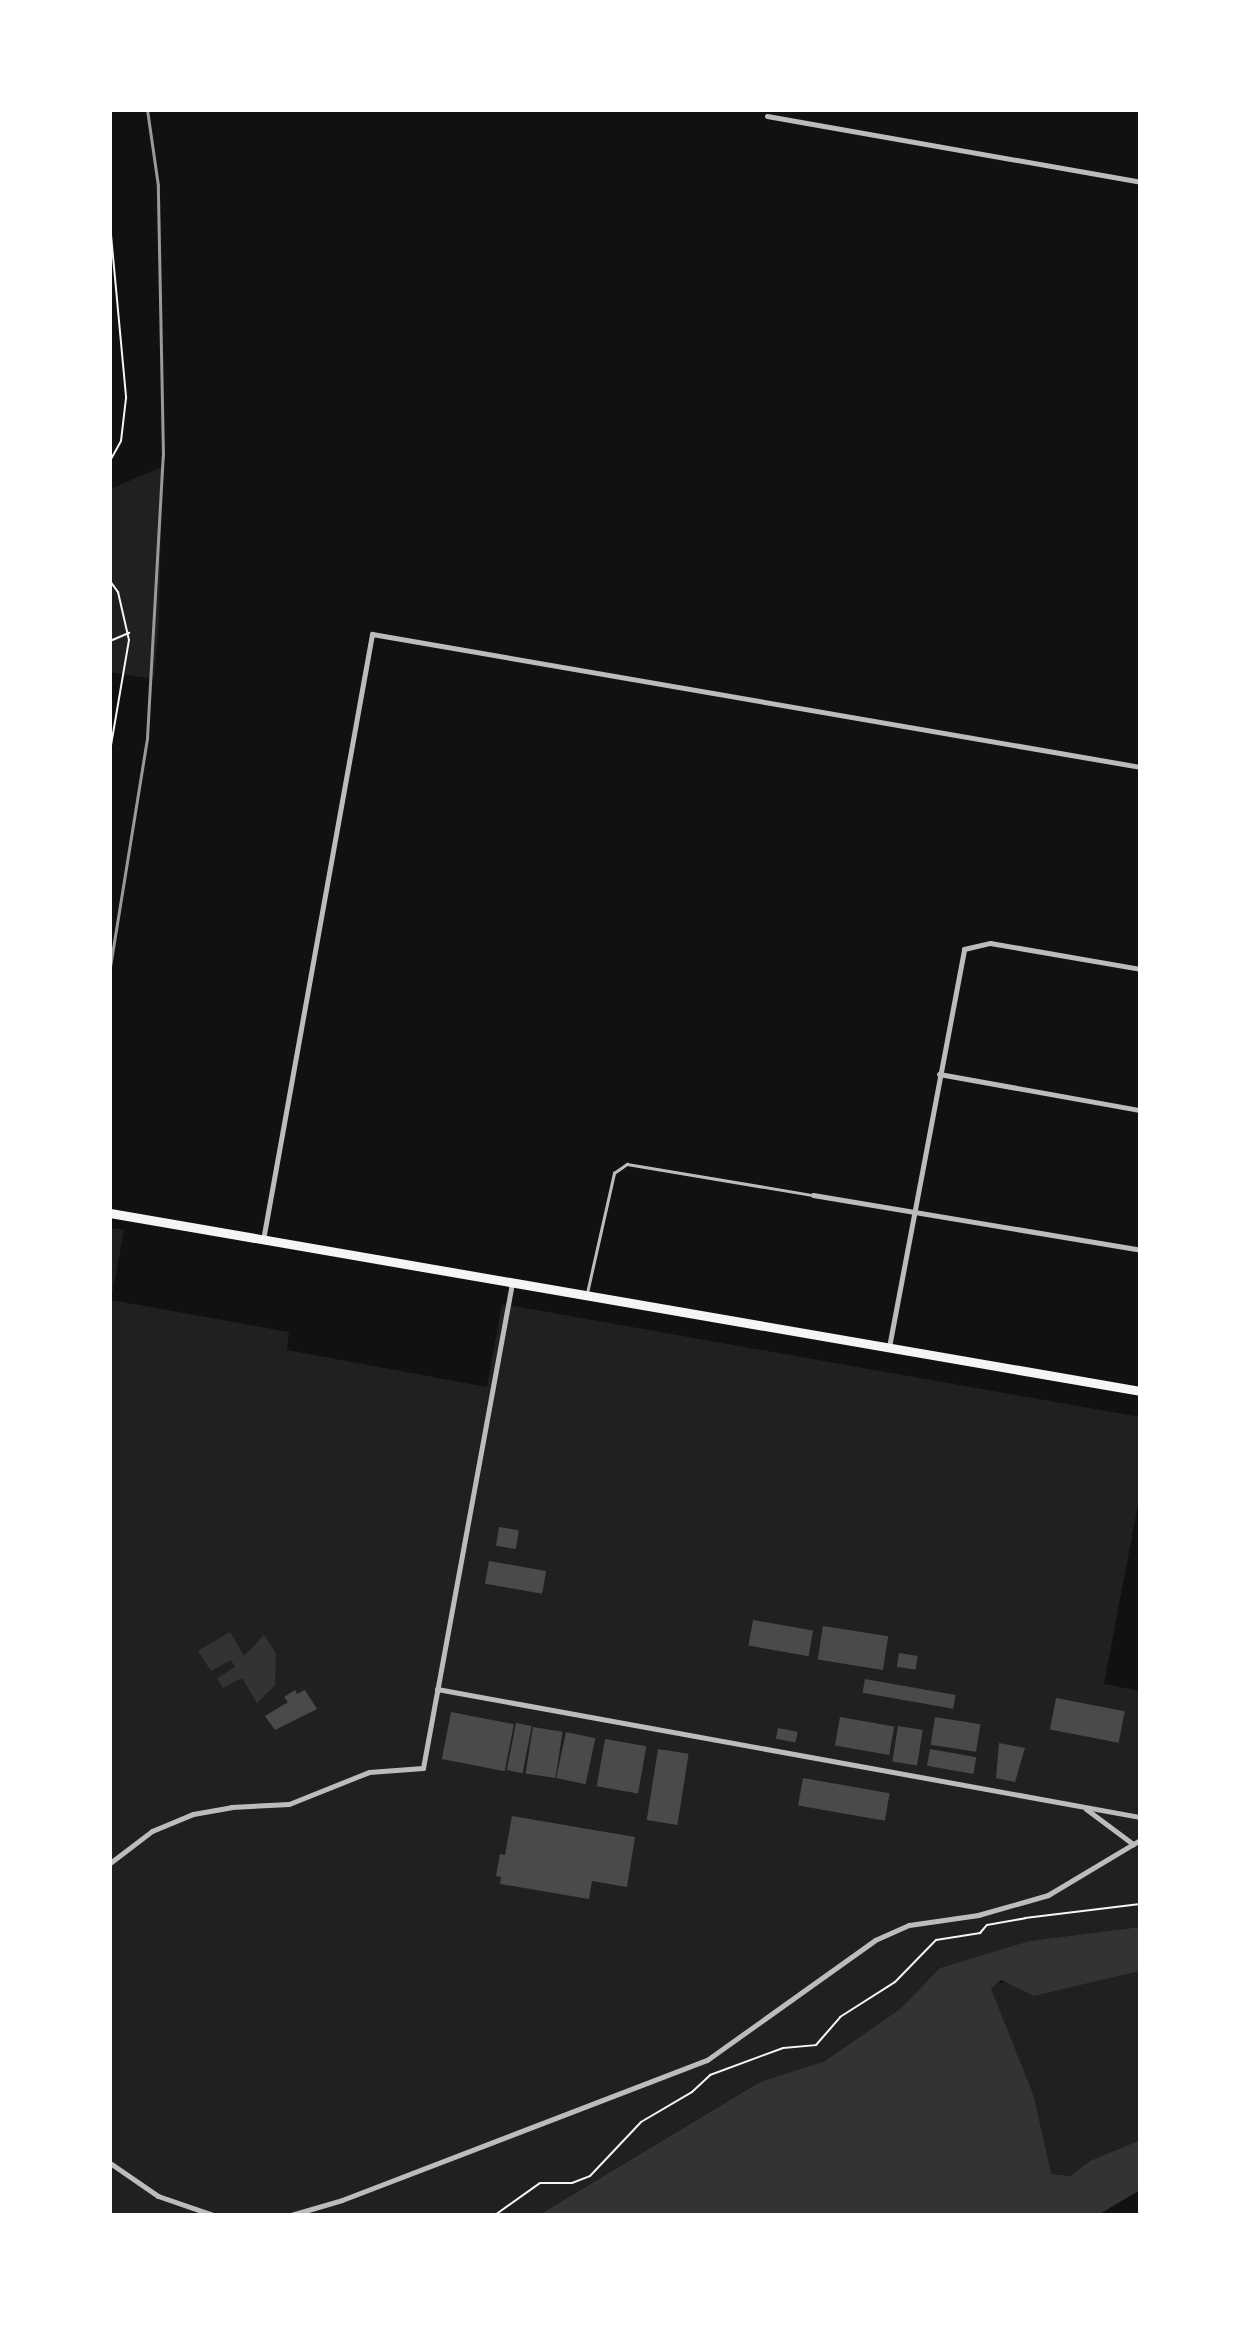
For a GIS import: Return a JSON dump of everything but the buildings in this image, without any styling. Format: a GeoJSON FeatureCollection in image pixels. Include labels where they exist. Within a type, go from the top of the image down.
{"type":"FeatureCollection","features":[{"type":"Feature","properties":{"kind":"highway"},"geometry":{"type":"LineString","coordinates":[[110,1213],[1140,1391]]}},
{"type":"Feature","properties":{"kind":"street"},"geometry":{"type":"LineString","coordinates":[[768,116],[1140,182]]}},
{"type":"Feature","properties":{"kind":"street"},"geometry":{"type":"LineString","coordinates":[[263,1240],[372,634],[1140,767]]}},
{"type":"Feature","properties":{"kind":"street"},"geometry":{"type":"LineString","coordinates":[[889,1349],[960,958],[972,944],[990,943],[1140,969]]}},
{"type":"Feature","properties":{"kind":"street"},"geometry":{"type":"LineString","coordinates":[[939,1074],[1140,1110]]}},
{"type":"Feature","properties":{"kind":"street"},"geometry":{"type":"LineString","coordinates":[[813,1195],[1140,1250]]}},
{"type":"Feature","properties":{"kind":"street"},"geometry":{"type":"LineString","coordinates":[[110,1863],[152,1831],[193,1814],[231,1807],[289,1804],[369,1772],[423,1768],[512,1284]]}},
{"type":"Feature","properties":{"kind":"street"},"geometry":{"type":"LineString","coordinates":[[437,1689],[1140,1817]]}},
{"type":"Feature","properties":{"kind":"street"},"geometry":{"type":"LineString","coordinates":[[1080,1806],[1133,1844]]}},
{"type":"Feature","properties":{"kind":"street"},"geometry":{"type":"LineString","coordinates":[[291,2215],[355,2195],[707,2060],[875,1940],[909,1925],[978,1915],[1048,1895],[1140,1840]]}},
{"type":"Feature","properties":{"kind":"street"},"geometry":{"type":"LineString","coordinates":[[110,2163],[145,2189],[188,2212],[214,2215]]}},
{"type":"Feature","properties":{"kind":"lane"},"geometry":{"type":"LineString","coordinates":[[586,1296],[614,1173],[627,1164],[813,1195]]}},
{"type":"Feature","properties":{"kind":"path"},"geometry":{"type":"LineString","coordinates":[[110,224],[125,398],[121,441],[110,461]]}},
{"type":"Feature","properties":{"kind":"path"},"geometry":{"type":"LineString","coordinates":[[110,581],[118,592],[129,633],[110,751]]}},
{"type":"Feature","properties":{"kind":"path"},"geometry":{"type":"LineString","coordinates":[[110,641],[129,633]]}},
{"type":"Feature","properties":{"kind":"path"},"geometry":{"type":"LineString","coordinates":[[495,2215],[540,2183],[572,2183],[590,2176],[641,2122],[692,2092],[710,2075],[783,2048],[817,2045],[840,2017],[895,1982],[936,1940],[1036,1916],[1140,1904]]}},
{"type":"Feature","properties":{"kind":"shaded area"},"geometry":{"type":"Polygon","coordinates":[[[162,467],[159,620],[154,679],[110,672],[110,489],[162,467]]]}},
{"type":"Feature","properties":{"kind":"shaded area"},"geometry":{"type":"Polygon","coordinates":[[[110,1228],[124,1230],[111,1300],[289,1332],[287,1350],[487,1387],[502,1304],[1140,1417],[1140,1494],[1104,1684],[1140,1691],[1140,1927],[1029,1941],[940,1968],[900,2009],[825,2061],[760,2082],[539,2215],[110,2215],[110,1228]]]}},
{"type":"Feature","properties":{"kind":"shaded area"},"geometry":{"type":"Polygon","coordinates":[[[230,1632],[244,1656],[264,1635],[276,1653],[275,1685],[257,1703],[242,1678],[223,1688],[217,1678],[235,1667],[231,1660],[211,1671],[198,1651],[230,1632]]]}},
{"type":"Feature","properties":{"kind":"shaded area"},"geometry":{"type":"Polygon","coordinates":[[[1140,1927],[1140,1971],[1034,1996],[1001,1980],[991,1989],[1034,2097],[1051,2174],[1070,2176],[1090,2161],[1140,2140],[1140,2190],[1098,2215],[539,2215],[760,2082],[825,2061],[900,2009],[940,1968],[1029,1941],[1140,1927]]]}},
{"type":"Feature","properties":{"kind":"shaded area"},"geometry":{"type":"Polygon","coordinates":[[[1140,1971],[1140,2140],[1090,2161],[1070,2176],[1051,2174],[991,1990],[993,1984],[1007,1982],[1034,1996],[1140,1971]]]}},
{"type":"Feature","properties":{"kind":"railway"},"geometry":{"type":"LineString","coordinates":[[110,967],[147,738],[163,456],[158,186],[147,110]]}}]}
